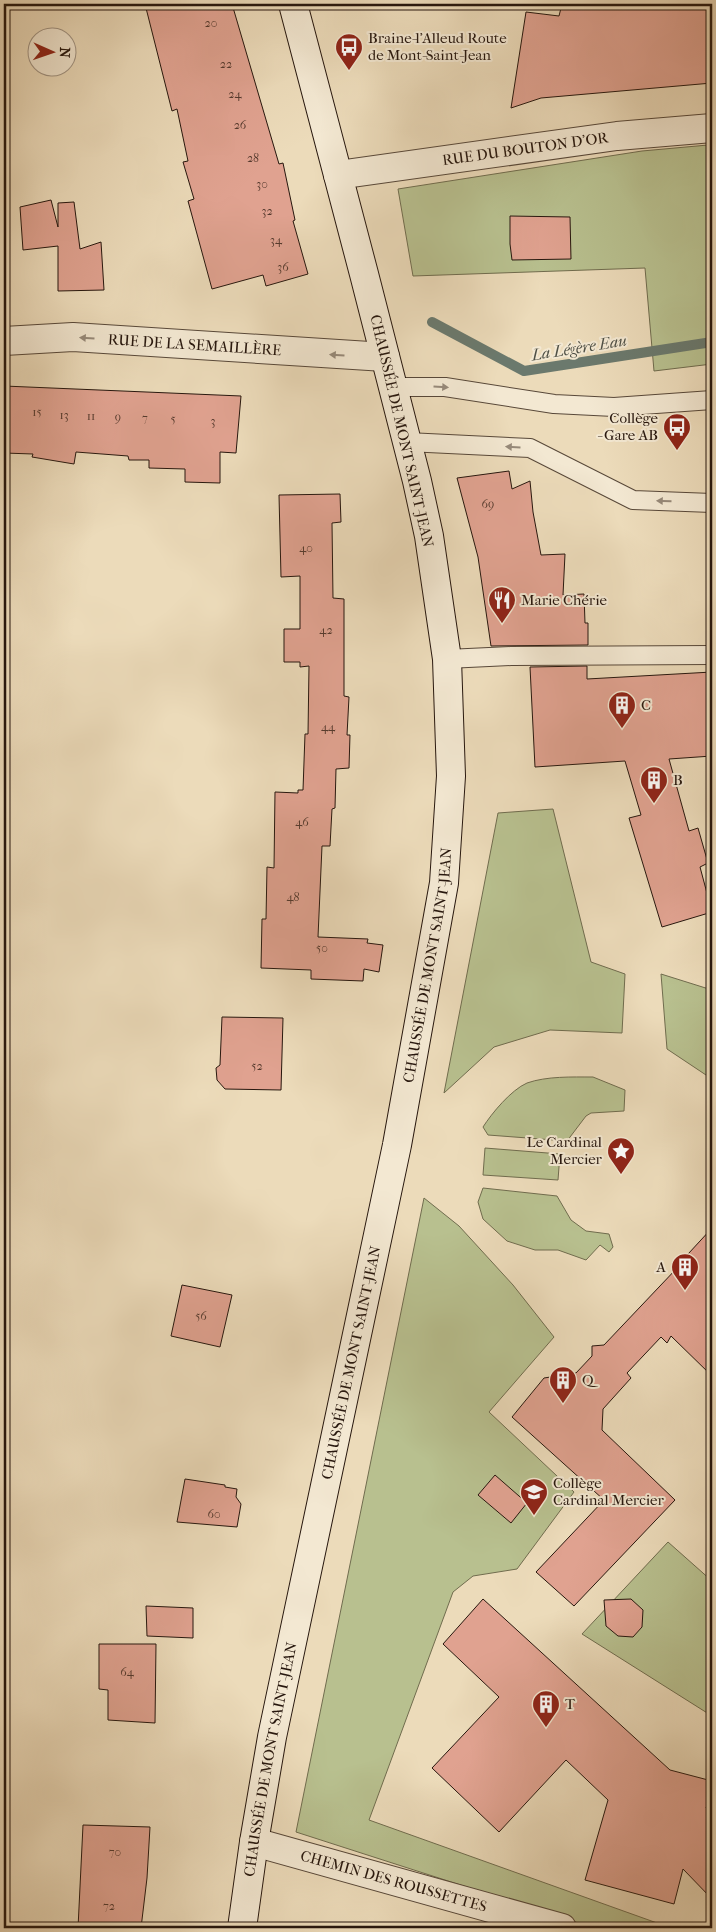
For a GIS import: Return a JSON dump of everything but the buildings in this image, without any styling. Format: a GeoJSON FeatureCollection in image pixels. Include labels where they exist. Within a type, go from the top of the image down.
{"type":"FeatureCollection","features":[{"type":"Feature","properties":{"kind":"main road","name":"CHAUSSÉE DE MONT SAINT-JEAN"},"geometry":{"type":"LineString","coordinates":[[242,1928],[272,1737],[397,1145],[444,883],[451,776],[447,659],[429,536],[407,442],[293,4]]}},
{"type":"Feature","properties":{"kind":"main road","name":"RUE DU BOUTON D'OR"},"geometry":{"type":"LineString","coordinates":[[338,175],[617,136],[712,128]]}},
{"type":"Feature","properties":{"kind":"main road","name":"RUE DE LA SEMAILLÈRE"},"geometry":{"type":"LineString","coordinates":[[4,341],[73,337],[385,358]]}},
{"type":"Feature","properties":{"kind":"main road","name":"CHEMIN DES ROUSSETTES"},"geometry":{"type":"LineString","coordinates":[[254,1842],[562,1928]]}},
{"type":"Feature","properties":{"kind":"lane"},"geometry":{"type":"LineString","coordinates":[[392,386],[445,387],[554,404],[614,407],[712,400]]}},
{"type":"Feature","properties":{"kind":"lane"},"geometry":{"type":"LineString","coordinates":[[407,442],[530,448],[633,500],[712,503]]}},
{"type":"Feature","properties":{"kind":"lane"},"geometry":{"type":"LineString","coordinates":[[447,659],[540,656],[712,655]]}},
{"type":"Feature","properties":{"kind":"green space"},"geometry":{"type":"Polygon","coordinates":[[[708,145],[710,158],[712,158],[712,364],[654,371],[645,268],[413,276],[398,189],[642,151],[708,145]]]}},
{"type":"Feature","properties":{"kind":"green space"},"geometry":{"type":"Polygon","coordinates":[[[553,809],[591,962],[625,974],[622,1033],[550,1030],[494,1047],[444,1093],[498,813],[553,809]]]}},
{"type":"Feature","properties":{"kind":"green space"},"geometry":{"type":"Polygon","coordinates":[[[661,974],[712,990],[712,1079],[667,1049],[661,974]]]}},
{"type":"Feature","properties":{"kind":"green space"},"geometry":{"type":"Polygon","coordinates":[[[593,1077],[625,1090],[624,1111],[591,1113],[586,1116],[567,1141],[488,1135],[483,1127],[508,1096],[527,1083],[551,1078],[593,1077]]]}},
{"type":"Feature","properties":{"kind":"green space"},"geometry":{"type":"Polygon","coordinates":[[[485,1148],[560,1154],[558,1180],[483,1175],[485,1148]]]}},
{"type":"Feature","properties":{"kind":"green space"},"geometry":{"type":"Polygon","coordinates":[[[483,1188],[557,1196],[571,1220],[586,1231],[609,1234],[613,1247],[609,1252],[600,1245],[586,1260],[558,1250],[535,1250],[507,1241],[483,1219],[478,1202],[483,1188]]]}},
{"type":"Feature","properties":{"kind":"green space"},"geometry":{"type":"Polygon","coordinates":[[[424,1198],[459,1226],[513,1285],[554,1337],[489,1412],[574,1492],[517,1569],[473,1576],[453,1592],[369,1820],[671,1928],[594,1928],[296,1832],[424,1198]]]}},
{"type":"Feature","properties":{"kind":"green space"},"geometry":{"type":"Polygon","coordinates":[[[668,1542],[712,1581],[712,1716],[582,1634],[668,1542]]]}},
{"type":"Feature","properties":{"kind":"waterway","name":"La Légère Eau"},"geometry":{"type":"LineString","coordinates":[[432,322],[524,371],[712,342]]}},
{"type":"Feature","properties":{"kind":"place","name":"Braine-l'Alleud Route de Mont-Saint-Jean"},"geometry":{"type":"Point","coordinates":[349,71]}},
{"type":"Feature","properties":{"kind":"place","name":"Collège - Gare AB"},"geometry":{"type":"Point","coordinates":[677,451]}},
{"type":"Feature","properties":{"kind":"place","name":"Marie Chérie"},"geometry":{"type":"Point","coordinates":[502,624]}},
{"type":"Feature","properties":{"kind":"place","name":"C"},"geometry":{"type":"Point","coordinates":[622,729]}},
{"type":"Feature","properties":{"kind":"place","name":"B"},"geometry":{"type":"Point","coordinates":[654,804]}},
{"type":"Feature","properties":{"kind":"place","name":"Le Cardinal Mercier"},"geometry":{"type":"Point","coordinates":[621,1175]}},
{"type":"Feature","properties":{"kind":"place","name":"A"},"geometry":{"type":"Point","coordinates":[685,1291]}},
{"type":"Feature","properties":{"kind":"place","name":"Q"},"geometry":{"type":"Point","coordinates":[563,1404]}},
{"type":"Feature","properties":{"kind":"place","name":"Collège Cardinal Mercier"},"geometry":{"type":"Point","coordinates":[534,1516]}},
{"type":"Feature","properties":{"kind":"place","name":"T"},"geometry":{"type":"Point","coordinates":[546,1728]}}]}
